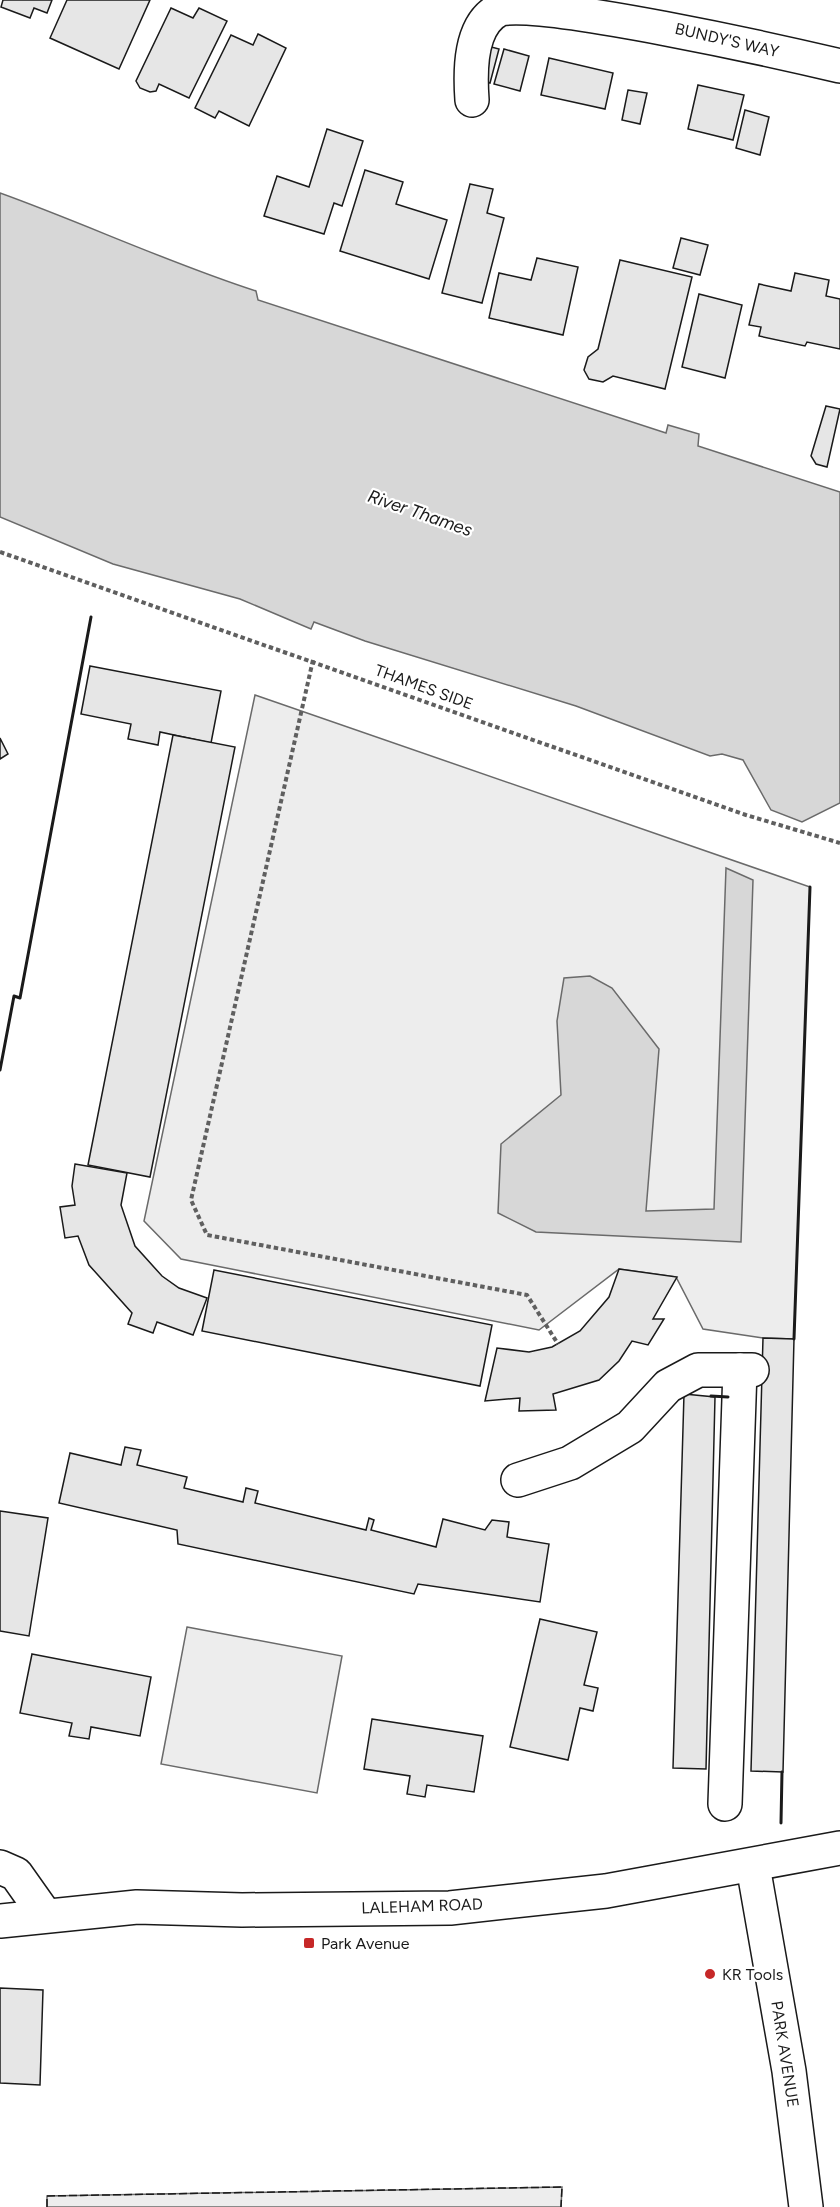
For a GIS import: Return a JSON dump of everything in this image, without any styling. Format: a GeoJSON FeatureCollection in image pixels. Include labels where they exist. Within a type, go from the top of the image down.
{"type":"FeatureCollection","features":[{"type":"Feature","properties":{"kind":"main road","name":"BUNDY'S WAY"},"geometry":{"type":"LineString","coordinates":[[472,100],[470,79],[477,37],[487,19],[498,10],[530,3],[614,14],[840,66]]}},
{"type":"Feature","properties":{"kind":"main road"},"geometry":{"type":"LineString","coordinates":[[518,1480],[570,1462],[630,1426],[668,1386],[698,1370],[746,1370],[725,1804]]}},
{"type":"Feature","properties":{"kind":"main road","name":"LALEHAM ROAD"},"geometry":{"type":"LineString","coordinates":[[0,1922],[45,1915],[138,1907],[242,1910],[450,1908],[606,1891],[753,1866],[840,1848]]}},
{"type":"Feature","properties":{"kind":"main road","name":"PARK AVENUE"},"geometry":{"type":"LineString","coordinates":[[753,1866],[789,2071],[806,2207]]}},
{"type":"Feature","properties":{"kind":"main road"},"geometry":{"type":"LineString","coordinates":[[0,1867],[16,1874],[45,1915]]}},
{"type":"Feature","properties":{"kind":"path","name":"THAMES SIDE"},"geometry":{"type":"LineString","coordinates":[[0,552],[313,660],[746,815],[840,843]]}},
{"type":"Feature","properties":{"kind":"path"},"geometry":{"type":"LineString","coordinates":[[313,660],[191,1200],[207,1235],[527,1295],[558,1344]]}},
{"type":"Feature","properties":{"kind":"shaded area"},"geometry":{"type":"Polygon","coordinates":[[[255,695],[810,887],[794,1339],[763,1338],[703,1329],[676,1277],[619,1269],[539,1330],[181,1259],[144,1221],[255,695]]]}},
{"type":"Feature","properties":{"kind":"shaded area"},"geometry":{"type":"Polygon","coordinates":[[[187,1627],[342,1656],[317,1793],[161,1764],[187,1627]]]}},
{"type":"Feature","properties":{"kind":"shaded area"},"geometry":{"type":"Polygon","coordinates":[[[562,2187],[561,2207],[47,2207],[47,2196],[562,2187]]]}},
{"type":"Feature","properties":{"kind":"water","name":"River Thames"},"geometry":{"type":"Polygon","coordinates":[[[0,193],[256,291],[258,300],[666,433],[668,425],[699,434],[698,446],[840,492],[840,803],[802,822],[771,810],[743,760],[722,754],[710,756],[576,706],[365,641],[314,622],[311,629],[240,599],[113,564],[0,517],[0,193]]]}},
{"type":"Feature","properties":{"kind":"water"},"geometry":{"type":"Polygon","coordinates":[[[726,868],[753,880],[741,1242],[536,1232],[498,1213],[501,1144],[561,1095],[557,1021],[564,978],[590,976],[612,988],[659,1049],[646,1211],[714,1209],[726,868]]]}},
{"type":"Feature","properties":{"kind":"building"},"geometry":{"type":"Polygon","coordinates":[[[3,0],[52,0],[47,13],[34,8],[30,18],[1,7],[3,0]]]}},
{"type":"Feature","properties":{"kind":"building"},"geometry":{"type":"Polygon","coordinates":[[[67,0],[150,0],[119,69],[50,38],[67,0]]]}},
{"type":"Feature","properties":{"kind":"building"},"geometry":{"type":"Polygon","coordinates":[[[171,8],[193,18],[199,8],[227,21],[189,98],[159,84],[156,91],[150,92],[140,88],[136,81],[171,8]]]}},
{"type":"Feature","properties":{"kind":"building"},"geometry":{"type":"Polygon","coordinates":[[[258,34],[286,48],[249,126],[219,111],[215,118],[195,108],[231,35],[253,45],[258,34]]]}},
{"type":"Feature","properties":{"kind":"building"},"geometry":{"type":"Polygon","coordinates":[[[480,44],[499,49],[490,83],[471,78],[480,44]]]}},
{"type":"Feature","properties":{"kind":"building"},"geometry":{"type":"Polygon","coordinates":[[[504,49],[529,56],[520,91],[494,84],[504,49]]]}},
{"type":"Feature","properties":{"kind":"building"},"geometry":{"type":"Polygon","coordinates":[[[549,58],[613,73],[605,109],[541,95],[549,58]]]}},
{"type":"Feature","properties":{"kind":"building"},"geometry":{"type":"Polygon","coordinates":[[[698,85],[744,95],[733,140],[688,129],[698,85]]]}},
{"type":"Feature","properties":{"kind":"building"},"geometry":{"type":"Polygon","coordinates":[[[628,90],[647,93],[640,124],[622,120],[628,90]]]}},
{"type":"Feature","properties":{"kind":"building"},"geometry":{"type":"Polygon","coordinates":[[[745,110],[769,117],[760,155],[736,148],[745,110]]]}},
{"type":"Feature","properties":{"kind":"building"},"geometry":{"type":"Polygon","coordinates":[[[327,129],[363,141],[342,206],[334,203],[324,234],[264,216],[277,176],[309,187],[327,129]]]}},
{"type":"Feature","properties":{"kind":"building"},"geometry":{"type":"Polygon","coordinates":[[[365,170],[403,182],[396,204],[447,220],[429,279],[340,251],[365,170]]]}},
{"type":"Feature","properties":{"kind":"building"},"geometry":{"type":"Polygon","coordinates":[[[470,184],[493,189],[487,213],[504,218],[482,303],[442,293],[470,184]]]}},
{"type":"Feature","properties":{"kind":"building"},"geometry":{"type":"Polygon","coordinates":[[[681,238],[708,245],[700,275],[673,268],[681,238]]]}},
{"type":"Feature","properties":{"kind":"building"},"geometry":{"type":"Polygon","coordinates":[[[537,258],[578,267],[563,335],[489,318],[499,273],[531,280],[537,258]]]}},
{"type":"Feature","properties":{"kind":"building"},"geometry":{"type":"Polygon","coordinates":[[[620,260],[692,277],[665,389],[613,376],[603,382],[589,379],[584,370],[588,357],[598,349],[620,260]]]}},
{"type":"Feature","properties":{"kind":"building"},"geometry":{"type":"Polygon","coordinates":[[[795,273],[829,280],[826,296],[840,299],[840,349],[807,342],[805,346],[759,336],[761,327],[749,325],[759,284],[791,291],[795,273]]]}},
{"type":"Feature","properties":{"kind":"building"},"geometry":{"type":"Polygon","coordinates":[[[699,294],[742,305],[725,378],[682,367],[699,294]]]}},
{"type":"Feature","properties":{"kind":"building"},"geometry":{"type":"Polygon","coordinates":[[[826,406],[840,409],[827,467],[816,464],[811,456],[826,406]]]}},
{"type":"Feature","properties":{"kind":"building"},"geometry":{"type":"Polygon","coordinates":[[[90,666],[221,691],[211,743],[160,732],[158,745],[128,739],[131,724],[81,714],[90,666]]]}},
{"type":"Feature","properties":{"kind":"building"},"geometry":{"type":"Polygon","coordinates":[[[173,735],[235,747],[150,1177],[88,1165],[173,735]]]}},
{"type":"Feature","properties":{"kind":"building"},"geometry":{"type":"Polygon","coordinates":[[[0,738],[8,754],[0,759],[0,738]]]}},
{"type":"Feature","properties":{"kind":"building"},"geometry":{"type":"Polygon","coordinates":[[[75,1164],[127,1173],[121,1205],[135,1246],[162,1276],[179,1288],[207,1298],[193,1335],[157,1322],[153,1333],[128,1324],[132,1313],[89,1265],[78,1236],[65,1238],[60,1207],[75,1205],[72,1186],[75,1164]]]}},
{"type":"Feature","properties":{"kind":"building"},"geometry":{"type":"Polygon","coordinates":[[[619,1269],[677,1277],[653,1319],[664,1319],[648,1345],[632,1341],[619,1361],[599,1380],[553,1394],[556,1410],[519,1411],[520,1398],[485,1401],[497,1348],[529,1352],[552,1347],[580,1331],[609,1297],[619,1269]]]}},
{"type":"Feature","properties":{"kind":"building"},"geometry":{"type":"Polygon","coordinates":[[[214,1270],[492,1325],[480,1386],[202,1331],[214,1270]]]}},
{"type":"Feature","properties":{"kind":"building"},"geometry":{"type":"Polygon","coordinates":[[[763,1338],[794,1339],[783,1772],[751,1771],[763,1338]]]}},
{"type":"Feature","properties":{"kind":"building"},"geometry":{"type":"Polygon","coordinates":[[[684,1394],[715,1397],[706,1769],[673,1768],[684,1394]]]}},
{"type":"Feature","properties":{"kind":"building"},"geometry":{"type":"Polygon","coordinates":[[[125,1447],[141,1450],[137,1465],[187,1477],[184,1488],[243,1502],[246,1488],[258,1491],[255,1503],[366,1530],[369,1518],[374,1520],[371,1530],[436,1547],[443,1519],[485,1530],[492,1520],[509,1522],[507,1537],[549,1544],[540,1602],[418,1584],[414,1594],[178,1544],[177,1530],[59,1503],[70,1453],[121,1465],[125,1447]]]}},
{"type":"Feature","properties":{"kind":"building"},"geometry":{"type":"Polygon","coordinates":[[[0,1511],[48,1518],[29,1636],[0,1631],[0,1511]]]}},
{"type":"Feature","properties":{"kind":"building"},"geometry":{"type":"Polygon","coordinates":[[[540,1619],[597,1632],[584,1685],[598,1688],[593,1711],[580,1708],[568,1760],[510,1747],[540,1619]]]}},
{"type":"Feature","properties":{"kind":"building"},"geometry":{"type":"Polygon","coordinates":[[[32,1654],[151,1677],[140,1736],[91,1727],[89,1739],[69,1736],[72,1723],[20,1713],[32,1654]]]}},
{"type":"Feature","properties":{"kind":"building"},"geometry":{"type":"Polygon","coordinates":[[[372,1719],[483,1736],[474,1792],[427,1785],[425,1797],[407,1794],[410,1776],[364,1769],[372,1719]]]}},
{"type":"Feature","properties":{"kind":"building"},"geometry":{"type":"Polygon","coordinates":[[[0,1988],[43,1990],[40,2085],[0,2083],[0,1988]]]}},
{"type":"Feature","properties":{"kind":"fence"},"geometry":{"type":"LineString","coordinates":[[47,2207],[47,2196],[562,2187],[561,2207]]}},
{"type":"Feature","properties":{"kind":"wall"},"geometry":{"type":"LineString","coordinates":[[0,1070],[14,996],[20,998],[91,617]]}},
{"type":"Feature","properties":{"kind":"wall"},"geometry":{"type":"LineString","coordinates":[[794,1339],[810,887]]}},
{"type":"Feature","properties":{"kind":"wall"},"geometry":{"type":"LineString","coordinates":[[711,1396],[728,1397]]}},
{"type":"Feature","properties":{"kind":"wall"},"geometry":{"type":"LineString","coordinates":[[781,1823],[782,1772]]}},
{"type":"Feature","properties":{"kind":"place","name":"Park Avenue"},"geometry":{"type":"Point","coordinates":[309,1943]}},
{"type":"Feature","properties":{"kind":"place","name":"KR Tools"},"geometry":{"type":"Point","coordinates":[710,1974]}}]}
